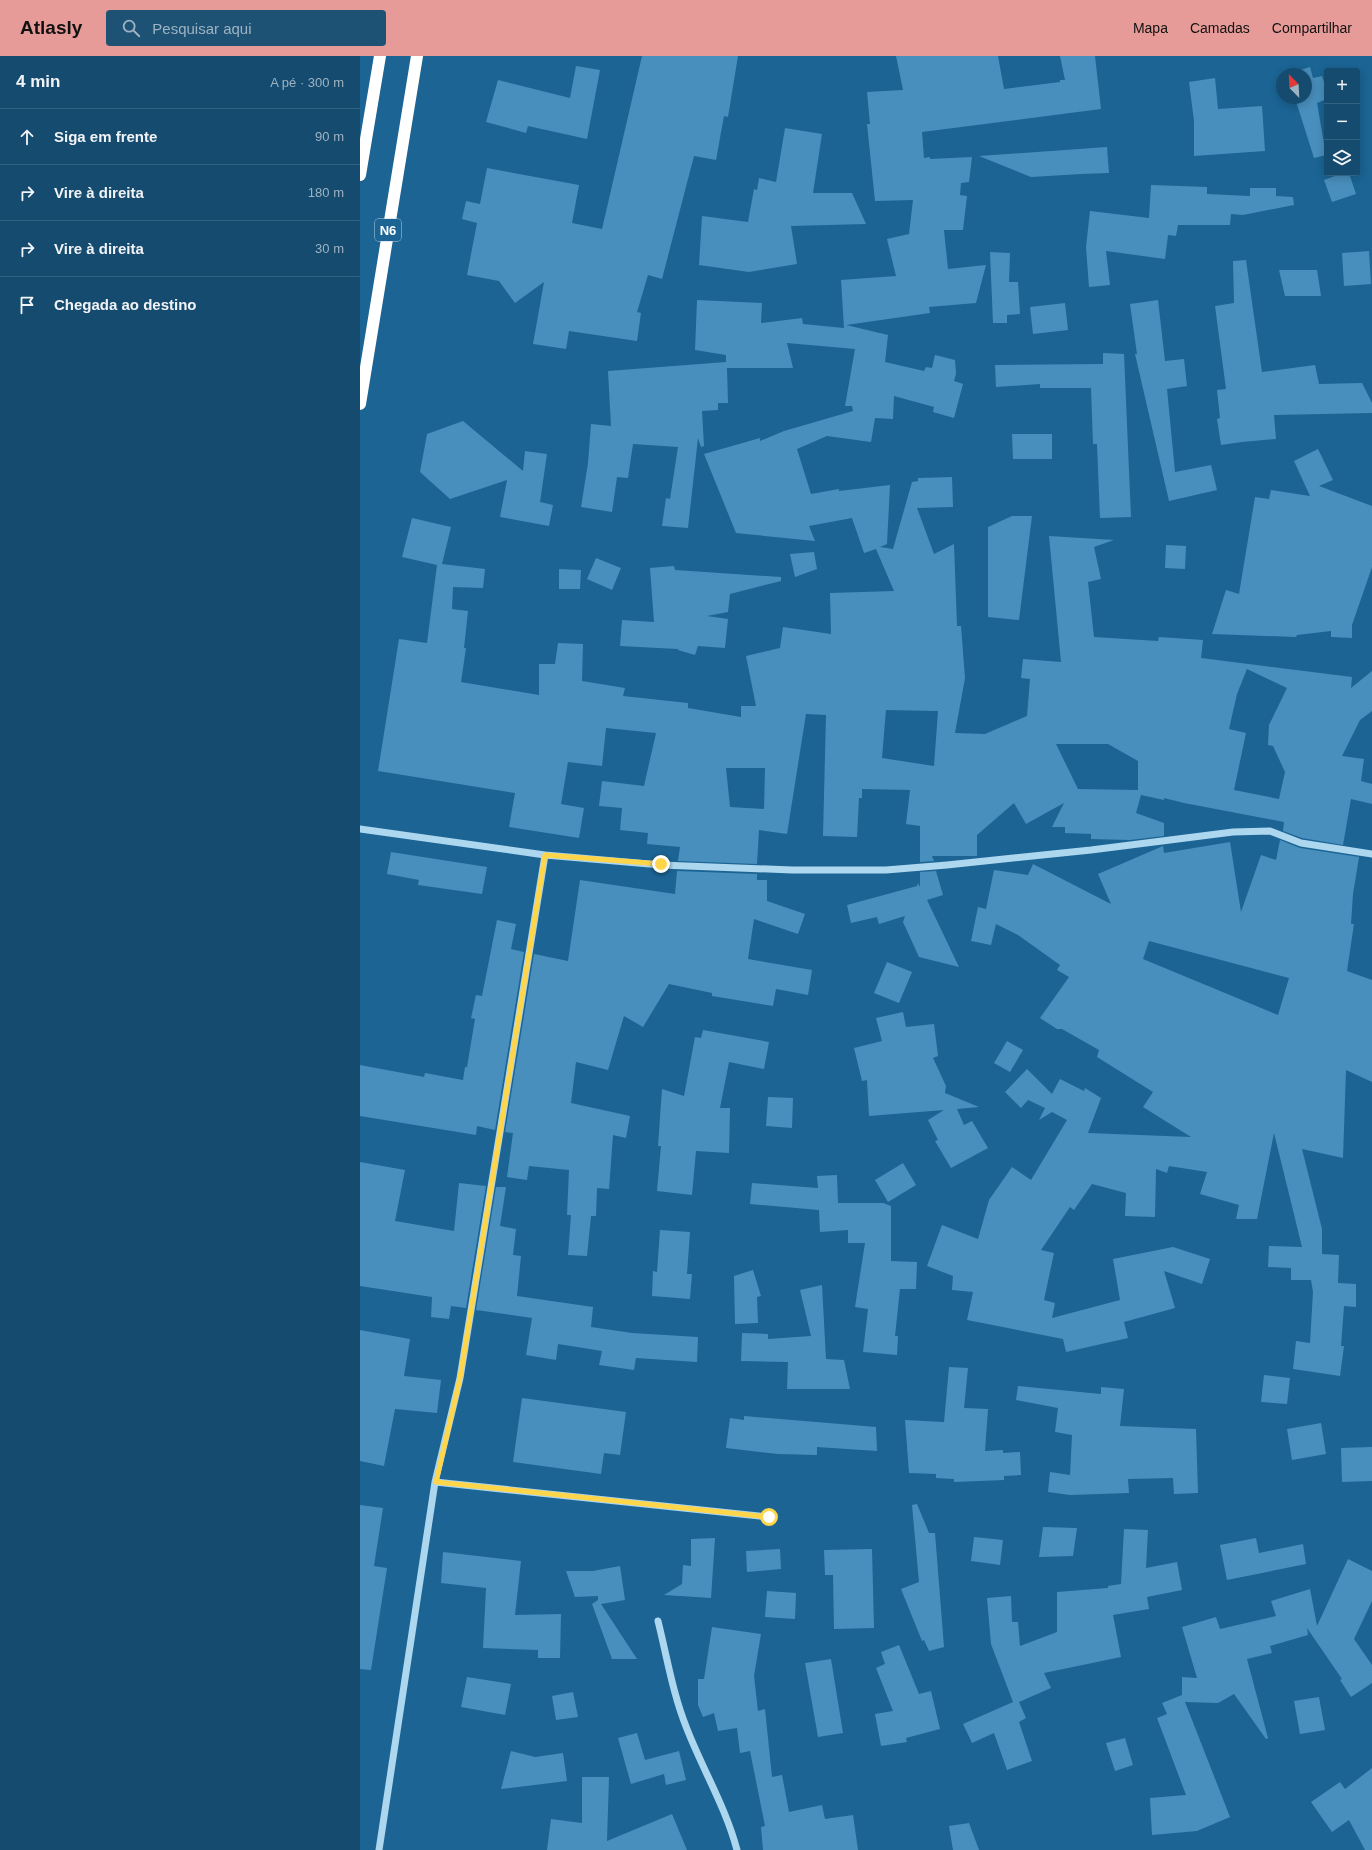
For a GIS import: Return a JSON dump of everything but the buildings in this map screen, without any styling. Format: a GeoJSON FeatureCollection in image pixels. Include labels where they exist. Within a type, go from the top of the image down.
{"type":"FeatureCollection","features":[{"type":"Feature","properties":{"kind":"highway"},"geometry":{"type":"LineString","coordinates":[[360,175],[380,56]]}},
{"type":"Feature","properties":{"kind":"highway","name":"N6"},"geometry":{"type":"LineString","coordinates":[[360,404],[417,56]]}},
{"type":"Feature","properties":{"kind":"street"},"geometry":{"type":"LineString","coordinates":[[360,829],[545,855],[661,864],[804,870],[886,870],[947,865],[1091,850],[1233,832],[1270,831],[1301,843],[1372,854]]}},
{"type":"Feature","properties":{"kind":"street"},"geometry":{"type":"LineString","coordinates":[[380,1850],[436,1482],[460,1378],[545,855]]}},
{"type":"Feature","properties":{"kind":"street"},"geometry":{"type":"LineString","coordinates":[[436,1482],[769,1517]]}},
{"type":"Feature","properties":{"kind":"street"},"geometry":{"type":"LineString","coordinates":[[658,1621],[677,1699],[687,1729],[732,1831],[737,1850]]}},
{"type":"Feature","properties":{"kind":"route"},"geometry":{"type":"LineString","coordinates":[[661,864],[545,855],[460,1378],[436,1482],[769,1517]]}}]}
